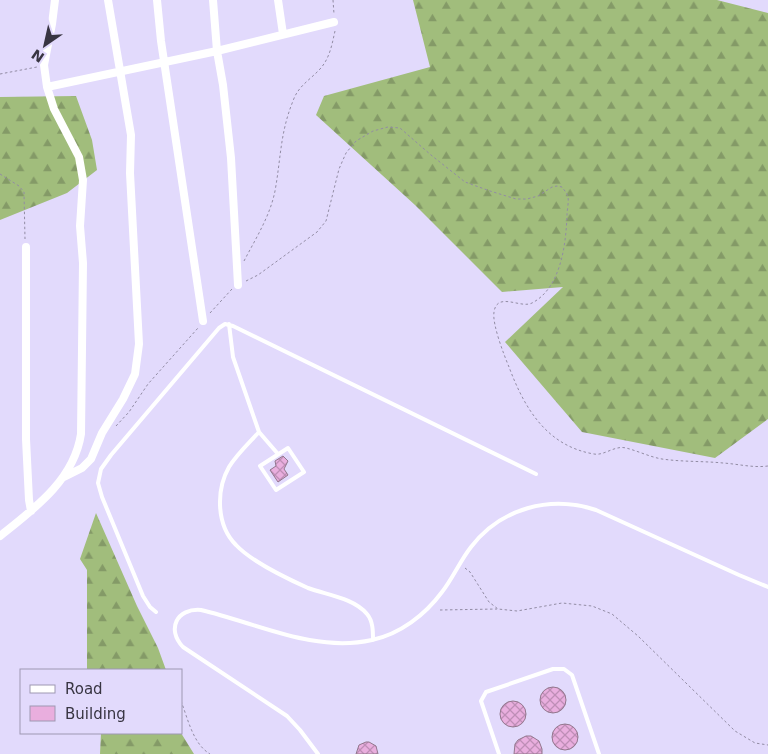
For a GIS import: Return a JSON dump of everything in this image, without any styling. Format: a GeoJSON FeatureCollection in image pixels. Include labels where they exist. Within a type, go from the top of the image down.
{"type":"FeatureCollection","features":[{"type":"Feature","properties":{"kind":"street"},"geometry":{"type":"LineString","coordinates":[[0,536],[32,510],[63,478],[79,446],[81,434],[83,263],[80,226],[83,180],[79,156],[54,109],[47,87],[44,65],[52,24],[54,0]]}},
{"type":"Feature","properties":{"kind":"street"},"geometry":{"type":"LineString","coordinates":[[63,478],[82,468],[91,459],[102,433],[124,399],[135,374],[139,344],[130,173],[131,136],[108,0]]}},
{"type":"Feature","properties":{"kind":"street"},"geometry":{"type":"LineString","coordinates":[[157,0],[204,321]]}},
{"type":"Feature","properties":{"kind":"street"},"geometry":{"type":"LineString","coordinates":[[213,0],[217,51],[223,84],[231,158],[238,285]]}},
{"type":"Feature","properties":{"kind":"street"},"geometry":{"type":"LineString","coordinates":[[278,0],[283,34]]}},
{"type":"Feature","properties":{"kind":"street"},"geometry":{"type":"LineString","coordinates":[[47,87],[165,63],[334,22]]}},
{"type":"Feature","properties":{"kind":"street"},"geometry":{"type":"LineString","coordinates":[[26,247],[26,439],[29,500],[32,510]]}},
{"type":"Feature","properties":{"kind":"lane"},"geometry":{"type":"LineString","coordinates":[[156,612],[150,607],[139,587],[99,489],[98,478],[111,455],[218,328],[225,324],[229,324],[536,474]]}},
{"type":"Feature","properties":{"kind":"lane"},"geometry":{"type":"LineString","coordinates":[[229,324],[233,357],[259,432],[278,454]]}},
{"type":"Feature","properties":{"kind":"lane"},"geometry":{"type":"LineString","coordinates":[[259,432],[232,462],[221,486],[220,508],[228,535],[240,549],[283,576],[306,587],[345,600],[364,611],[370,619],[373,640]]}},
{"type":"Feature","properties":{"kind":"lane"},"geometry":{"type":"LineString","coordinates":[[288,448],[304,472],[276,490],[260,466],[278,454],[288,448]]}},
{"type":"Feature","properties":{"kind":"lane"},"geometry":{"type":"LineString","coordinates":[[318,754],[287,716],[183,647],[175,634],[177,620],[186,612],[202,610],[315,641],[340,643],[373,640],[407,625],[426,610],[442,592],[469,549],[481,535],[509,515],[540,505],[570,504],[596,510],[739,576],[768,587]]}},
{"type":"Feature","properties":{"kind":"lane"},"geometry":{"type":"LineString","coordinates":[[499,754],[481,701],[486,692],[553,669],[564,669],[572,675],[599,754]]}},
{"type":"Feature","properties":{"kind":"path"},"geometry":{"type":"LineString","coordinates":[[0,74],[30,70],[44,65]]}},
{"type":"Feature","properties":{"kind":"path"},"geometry":{"type":"LineString","coordinates":[[238,285],[258,275],[317,232],[326,221],[339,169],[346,153],[356,141],[373,131],[388,127],[400,128],[430,155],[465,182],[490,192],[516,199],[538,196],[557,186],[562,187],[568,197],[565,245],[554,279],[542,297],[530,305],[510,301],[502,302],[496,306],[494,313],[500,341],[515,384],[536,420],[551,435],[575,448],[596,455],[622,447],[660,459],[758,467],[768,466]]}},
{"type":"Feature","properties":{"kind":"path"},"geometry":{"type":"LineString","coordinates":[[0,174],[19,186],[24,192],[26,247]]}},
{"type":"Feature","properties":{"kind":"path"},"geometry":{"type":"LineString","coordinates":[[460,564],[470,572],[489,602],[498,609]]}},
{"type":"Feature","properties":{"kind":"path"},"geometry":{"type":"LineString","coordinates":[[440,610],[498,609],[517,611],[562,603],[592,606],[612,614],[638,636],[735,731],[755,743],[768,745]]}},
{"type":"Feature","properties":{"kind":"path"},"geometry":{"type":"LineString","coordinates":[[182,704],[197,741],[210,754]]}},
{"type":"Feature","properties":{"kind":"green space"},"geometry":{"type":"Polygon","coordinates":[[[413,0],[717,0],[768,13],[768,419],[715,458],[582,432],[505,342],[563,287],[502,292],[415,205],[316,115],[324,96],[430,67],[413,0]]]}},
{"type":"Feature","properties":{"kind":"green space"},"geometry":{"type":"Polygon","coordinates":[[[76,96],[92,140],[97,170],[67,193],[0,220],[0,97],[76,96]]]}},
{"type":"Feature","properties":{"kind":"green space"},"geometry":{"type":"Polygon","coordinates":[[[96,513],[137,606],[158,648],[166,669],[87,669],[87,570],[80,559],[96,513]]]}},
{"type":"Feature","properties":{"kind":"green space"},"geometry":{"type":"Polygon","coordinates":[[[101,734],[182,734],[194,754],[100,754],[101,734]]]}},
{"type":"Feature","properties":{"kind":"building"},"geometry":{"type":"Polygon","coordinates":[[[283,456],[288,461],[284,469],[288,475],[278,482],[270,470],[276,466],[275,461],[283,456]]]}},
{"type":"Feature","properties":{"kind":"building"},"geometry":{"type":"Polygon","coordinates":[[[553,687],[562,691],[566,700],[562,709],[553,713],[544,709],[540,700],[544,691],[553,687]]]}},
{"type":"Feature","properties":{"kind":"building"},"geometry":{"type":"Polygon","coordinates":[[[513,701],[522,705],[526,714],[522,723],[513,727],[504,723],[500,714],[504,705],[513,701]]]}},
{"type":"Feature","properties":{"kind":"building"},"geometry":{"type":"Polygon","coordinates":[[[565,724],[574,728],[578,737],[574,746],[565,750],[556,746],[552,737],[556,728],[565,724]]]}},
{"type":"Feature","properties":{"kind":"building"},"geometry":{"type":"Polygon","coordinates":[[[526,736],[531,736],[539,741],[542,754],[514,754],[515,744],[526,736]]]}},
{"type":"Feature","properties":{"kind":"building"},"geometry":{"type":"Polygon","coordinates":[[[366,742],[376,746],[378,754],[356,754],[359,745],[366,742]]]}}]}
